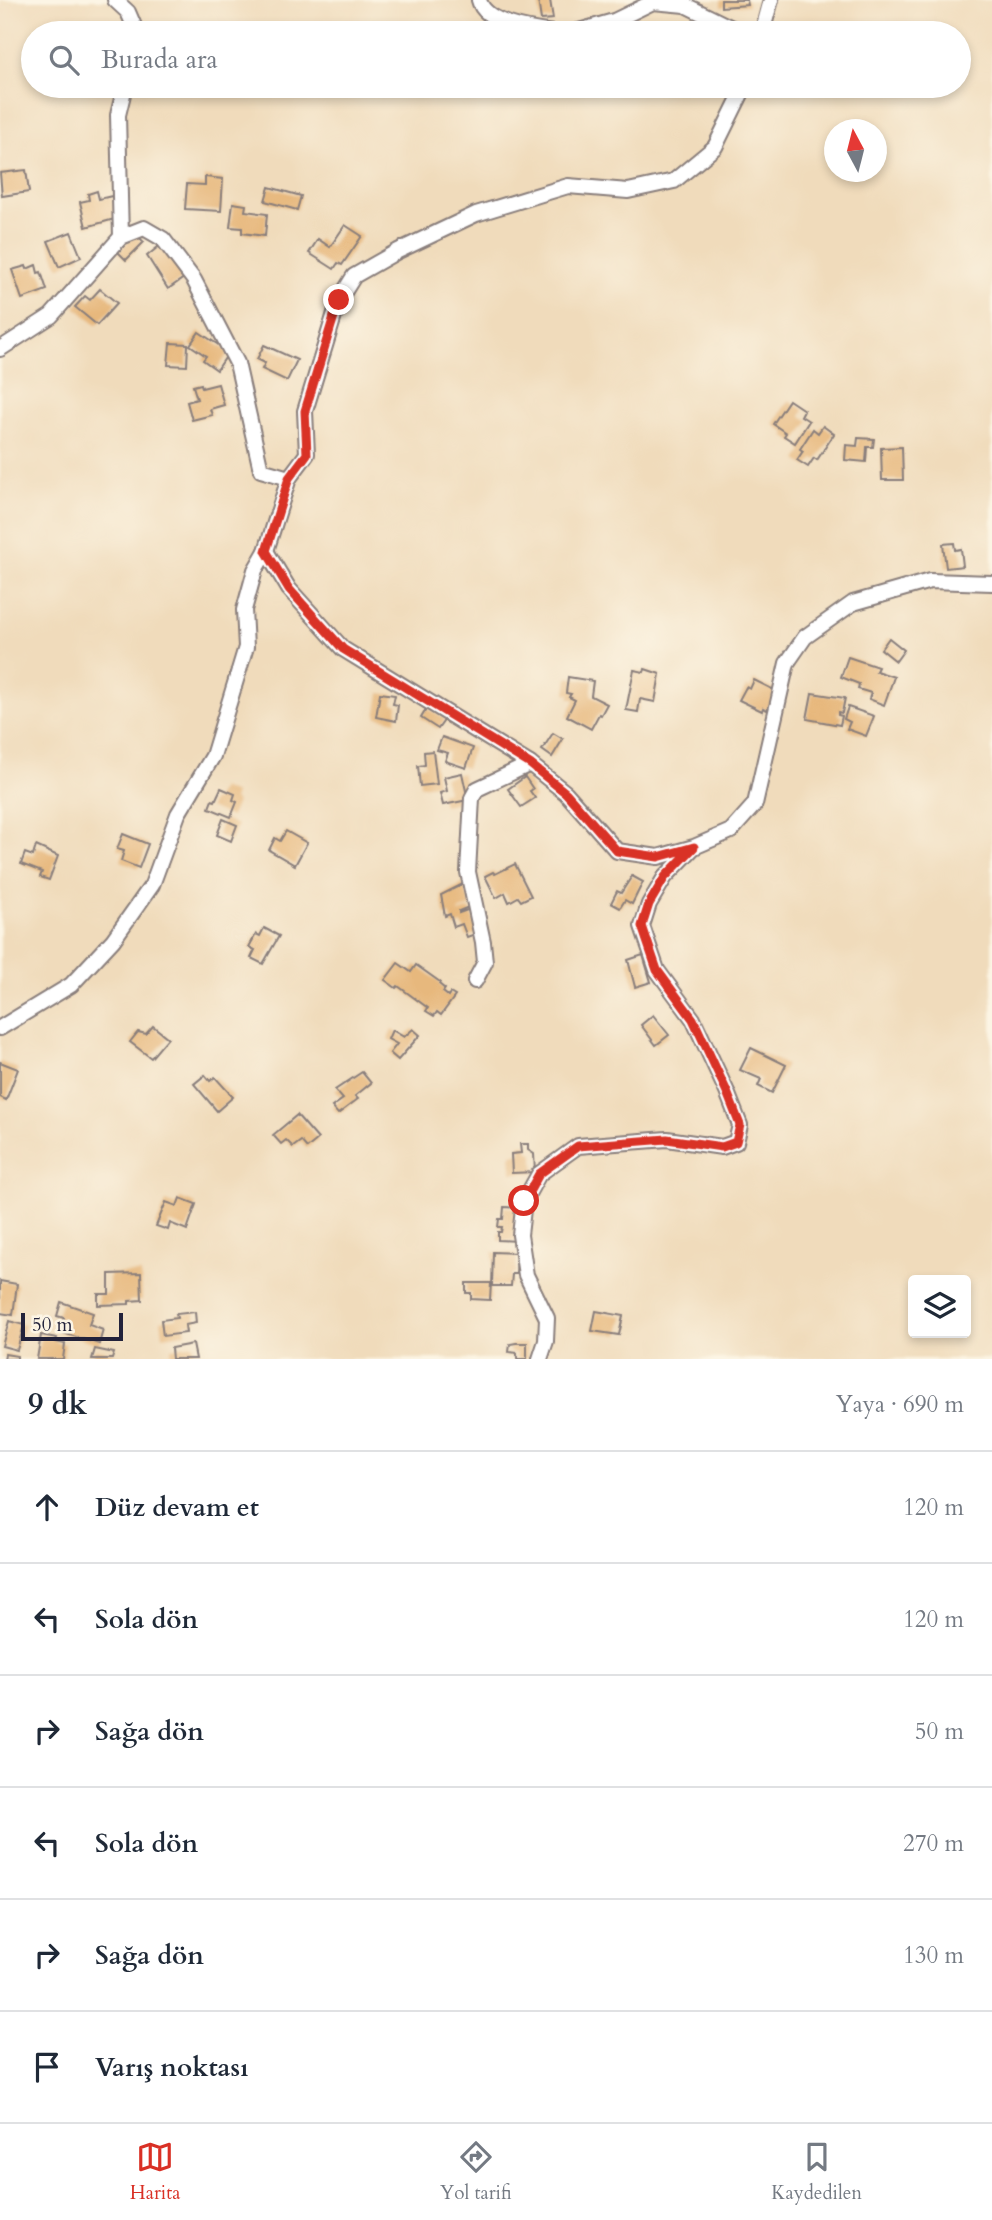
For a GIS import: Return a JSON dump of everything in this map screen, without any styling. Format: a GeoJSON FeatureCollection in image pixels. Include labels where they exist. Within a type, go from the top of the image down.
{"type":"FeatureCollection","features":[{"type":"Feature","properties":{"kind":"street"},"geometry":{"type":"LineString","coordinates":[[115,0],[128,12],[131,21]]}},
{"type":"Feature","properties":{"kind":"street"},"geometry":{"type":"LineString","coordinates":[[478,0],[480,6],[502,21]]}},
{"type":"Feature","properties":{"kind":"street"},"geometry":{"type":"LineString","coordinates":[[765,21],[771,0]]}},
{"type":"Feature","properties":{"kind":"street"},"geometry":{"type":"LineString","coordinates":[[614,21],[653,2],[685,5],[718,21]]}},
{"type":"Feature","properties":{"kind":"street"},"geometry":{"type":"LineString","coordinates":[[121,237],[118,115],[122,98]]}},
{"type":"Feature","properties":{"kind":"street"},"geometry":{"type":"LineString","coordinates":[[0,1028],[71,985],[113,940],[152,885],[178,814],[213,756],[246,647],[244,610],[255,570],[266,551],[289,478],[307,454],[305,411],[339,300],[354,276],[398,251],[476,214],[555,190],[568,187],[628,191],[674,181],[715,148],[739,98]]}},
{"type":"Feature","properties":{"kind":"street"},"geometry":{"type":"LineString","coordinates":[[0,349],[51,316],[121,237],[144,228],[163,239],[194,281],[237,363],[261,470],[289,478]]}},
{"type":"Feature","properties":{"kind":"street"},"geometry":{"type":"LineString","coordinates":[[266,551],[289,589],[343,649],[530,764],[566,793],[617,851],[658,857],[694,847],[731,831],[755,804],[787,663],[805,637],[853,603],[930,581],[992,583]]}},
{"type":"Feature","properties":{"kind":"street"},"geometry":{"type":"LineString","coordinates":[[475,981],[485,962],[468,872],[472,798],[477,789],[530,764]]}},
{"type":"Feature","properties":{"kind":"street"},"geometry":{"type":"LineString","coordinates":[[540,1359],[546,1341],[547,1318],[526,1275],[520,1235],[524,1201],[539,1174],[578,1146],[667,1139],[722,1147],[736,1142],[740,1125],[727,1092],[693,1019],[657,970],[642,926],[649,904],[665,877],[694,847]]}},
{"type":"Feature","properties":{"kind":"building"},"geometry":{"type":"Polygon","coordinates":[[[538,0],[550,0],[553,19],[541,20],[538,0]]]}},
{"type":"Feature","properties":{"kind":"building"},"geometry":{"type":"Polygon","coordinates":[[[721,0],[747,0],[748,5],[721,7],[721,0]]]}},
{"type":"Feature","properties":{"kind":"building"},"geometry":{"type":"Polygon","coordinates":[[[26,170],[29,192],[2,196],[0,173],[26,170]]]}},
{"type":"Feature","properties":{"kind":"building"},"geometry":{"type":"Polygon","coordinates":[[[205,177],[223,179],[221,211],[185,209],[187,184],[205,185],[205,177]]]}},
{"type":"Feature","properties":{"kind":"building"},"geometry":{"type":"Polygon","coordinates":[[[269,187],[301,196],[297,210],[265,201],[269,187]]]}},
{"type":"Feature","properties":{"kind":"building"},"geometry":{"type":"Polygon","coordinates":[[[97,191],[99,199],[112,196],[118,218],[86,227],[80,202],[89,200],[88,194],[97,191]]]}},
{"type":"Feature","properties":{"kind":"building"},"geometry":{"type":"Polygon","coordinates":[[[233,203],[246,205],[245,211],[267,214],[265,236],[242,233],[242,228],[230,227],[233,203]]]}},
{"type":"Feature","properties":{"kind":"building"},"geometry":{"type":"Polygon","coordinates":[[[345,225],[362,236],[342,265],[338,263],[334,269],[309,253],[318,239],[330,247],[345,225]]]}},
{"type":"Feature","properties":{"kind":"building"},"geometry":{"type":"Polygon","coordinates":[[[71,232],[81,257],[59,267],[48,241],[71,232]]]}},
{"type":"Feature","properties":{"kind":"building"},"geometry":{"type":"Polygon","coordinates":[[[135,234],[144,242],[126,260],[118,252],[135,234]]]}},
{"type":"Feature","properties":{"kind":"building"},"geometry":{"type":"Polygon","coordinates":[[[163,243],[188,275],[168,289],[147,256],[163,243]]]}},
{"type":"Feature","properties":{"kind":"building"},"geometry":{"type":"Polygon","coordinates":[[[36,265],[47,290],[22,299],[12,270],[36,265]]]}},
{"type":"Feature","properties":{"kind":"building"},"geometry":{"type":"Polygon","coordinates":[[[100,289],[117,303],[97,325],[75,307],[85,296],[90,300],[100,289]]]}},
{"type":"Feature","properties":{"kind":"building"},"geometry":{"type":"Polygon","coordinates":[[[199,332],[229,352],[217,370],[203,360],[206,356],[190,345],[199,332]]]}},
{"type":"Feature","properties":{"kind":"building"},"geometry":{"type":"Polygon","coordinates":[[[170,343],[188,344],[187,366],[168,365],[170,343]]]}},
{"type":"Feature","properties":{"kind":"building"},"geometry":{"type":"Polygon","coordinates":[[[264,345],[297,360],[287,381],[262,369],[265,363],[257,359],[264,345]]]}},
{"type":"Feature","properties":{"kind":"building"},"geometry":{"type":"Polygon","coordinates":[[[201,384],[202,388],[218,384],[224,405],[210,409],[212,415],[192,420],[187,402],[197,399],[193,386],[201,384]]]}},
{"type":"Feature","properties":{"kind":"building"},"geometry":{"type":"Polygon","coordinates":[[[789,400],[804,410],[801,416],[809,421],[795,443],[773,424],[789,400]]]}},
{"type":"Feature","properties":{"kind":"building"},"geometry":{"type":"Polygon","coordinates":[[[823,426],[834,434],[817,460],[814,458],[808,467],[797,460],[803,451],[800,449],[813,429],[818,433],[823,426]]]}},
{"type":"Feature","properties":{"kind":"building"},"geometry":{"type":"Polygon","coordinates":[[[858,438],[874,439],[873,447],[867,447],[866,462],[845,460],[846,445],[857,446],[858,438]]]}},
{"type":"Feature","properties":{"kind":"building"},"geometry":{"type":"Polygon","coordinates":[[[902,447],[903,480],[882,480],[881,448],[902,447]]]}},
{"type":"Feature","properties":{"kind":"building"},"geometry":{"type":"Polygon","coordinates":[[[954,543],[955,550],[961,549],[963,566],[946,568],[943,544],[954,543]]]}},
{"type":"Feature","properties":{"kind":"building"},"geometry":{"type":"Polygon","coordinates":[[[889,638],[904,650],[896,661],[881,649],[889,638]]]}},
{"type":"Feature","properties":{"kind":"building"},"geometry":{"type":"Polygon","coordinates":[[[848,657],[878,667],[876,671],[894,677],[884,705],[869,699],[871,693],[858,689],[859,684],[841,677],[848,657]]]}},
{"type":"Feature","properties":{"kind":"building"},"geometry":{"type":"Polygon","coordinates":[[[645,669],[660,674],[655,702],[640,699],[638,712],[626,710],[634,670],[644,672],[645,669]]]}},
{"type":"Feature","properties":{"kind":"building"},"geometry":{"type":"Polygon","coordinates":[[[568,677],[593,681],[591,696],[607,704],[591,729],[567,716],[575,700],[569,697],[571,694],[566,693],[568,677]]]}},
{"type":"Feature","properties":{"kind":"building"},"geometry":{"type":"Polygon","coordinates":[[[754,680],[776,691],[767,710],[763,708],[762,711],[739,700],[746,687],[750,689],[754,680]]]}},
{"type":"Feature","properties":{"kind":"building"},"geometry":{"type":"Polygon","coordinates":[[[380,693],[395,695],[393,704],[398,705],[396,721],[376,717],[380,693]]]}},
{"type":"Feature","properties":{"kind":"building"},"geometry":{"type":"Polygon","coordinates":[[[812,693],[845,698],[842,713],[838,712],[838,715],[842,716],[840,725],[807,719],[812,693]]]}},
{"type":"Feature","properties":{"kind":"building"},"geometry":{"type":"Polygon","coordinates":[[[848,707],[874,716],[866,736],[847,729],[850,722],[844,719],[848,707]]]}},
{"type":"Feature","properties":{"kind":"building"},"geometry":{"type":"Polygon","coordinates":[[[427,708],[445,719],[438,729],[421,718],[427,708]]]}},
{"type":"Feature","properties":{"kind":"building"},"geometry":{"type":"Polygon","coordinates":[[[553,733],[563,739],[552,757],[542,750],[553,733]]]}},
{"type":"Feature","properties":{"kind":"building"},"geometry":{"type":"Polygon","coordinates":[[[442,737],[473,748],[466,768],[445,761],[448,753],[437,750],[442,737]]]}},
{"type":"Feature","properties":{"kind":"building"},"geometry":{"type":"Polygon","coordinates":[[[433,751],[437,784],[420,786],[418,766],[425,765],[424,752],[433,751]]]}},
{"type":"Feature","properties":{"kind":"building"},"geometry":{"type":"Polygon","coordinates":[[[462,773],[468,800],[443,805],[440,793],[447,791],[444,777],[462,773]]]}},
{"type":"Feature","properties":{"kind":"building"},"geometry":{"type":"Polygon","coordinates":[[[525,777],[535,798],[521,807],[508,789],[525,777]]]}},
{"type":"Feature","properties":{"kind":"building"},"geometry":{"type":"Polygon","coordinates":[[[221,788],[235,794],[233,800],[237,802],[231,817],[209,808],[221,788]]]}},
{"type":"Feature","properties":{"kind":"building"},"geometry":{"type":"Polygon","coordinates":[[[223,819],[237,825],[231,841],[217,835],[223,819]]]}},
{"type":"Feature","properties":{"kind":"building"},"geometry":{"type":"Polygon","coordinates":[[[286,831],[307,843],[295,865],[269,850],[275,838],[280,841],[286,831]]]}},
{"type":"Feature","properties":{"kind":"building"},"geometry":{"type":"Polygon","coordinates":[[[123,834],[148,844],[139,868],[121,861],[124,851],[117,849],[123,834]]]}},
{"type":"Feature","properties":{"kind":"building"},"geometry":{"type":"Polygon","coordinates":[[[36,846],[58,856],[49,880],[40,877],[42,872],[21,864],[25,853],[33,856],[36,846]]]}},
{"type":"Feature","properties":{"kind":"building"},"geometry":{"type":"Polygon","coordinates":[[[515,864],[531,896],[521,901],[518,897],[509,902],[505,893],[496,898],[485,876],[515,864]]]}},
{"type":"Feature","properties":{"kind":"building"},"geometry":{"type":"Polygon","coordinates":[[[632,876],[643,882],[632,904],[625,900],[620,908],[611,903],[617,891],[621,893],[632,876]]]}},
{"type":"Feature","properties":{"kind":"building"},"geometry":{"type":"Polygon","coordinates":[[[463,884],[471,906],[459,913],[470,909],[478,933],[467,937],[462,924],[454,927],[450,914],[445,916],[441,895],[463,884]]]}},
{"type":"Feature","properties":{"kind":"building"},"geometry":{"type":"Polygon","coordinates":[[[264,928],[279,936],[263,964],[251,958],[255,950],[249,947],[256,934],[260,936],[264,928]]]}},
{"type":"Feature","properties":{"kind":"building"},"geometry":{"type":"Polygon","coordinates":[[[643,955],[651,982],[635,987],[628,960],[643,955]]]}},
{"type":"Feature","properties":{"kind":"building"},"geometry":{"type":"Polygon","coordinates":[[[398,963],[411,972],[416,965],[440,982],[445,989],[443,992],[448,996],[450,993],[455,996],[441,1015],[437,1012],[434,1016],[426,1011],[428,1008],[385,980],[398,963]]]}},
{"type":"Feature","properties":{"kind":"building"},"geometry":{"type":"Polygon","coordinates":[[[653,1015],[669,1035],[656,1045],[641,1025],[653,1015]]]}},
{"type":"Feature","properties":{"kind":"building"},"geometry":{"type":"Polygon","coordinates":[[[153,1026],[168,1038],[151,1058],[130,1042],[138,1032],[146,1034],[153,1026]]]}},
{"type":"Feature","properties":{"kind":"building"},"geometry":{"type":"Polygon","coordinates":[[[413,1029],[420,1035],[398,1060],[390,1053],[397,1044],[388,1039],[392,1030],[404,1037],[413,1029]]]}},
{"type":"Feature","properties":{"kind":"building"},"geometry":{"type":"Polygon","coordinates":[[[751,1048],[786,1065],[772,1093],[758,1086],[761,1079],[740,1070],[751,1048]]]}},
{"type":"Feature","properties":{"kind":"building"},"geometry":{"type":"Polygon","coordinates":[[[0,1062],[18,1069],[6,1100],[0,1097],[0,1062]]]}},
{"type":"Feature","properties":{"kind":"building"},"geometry":{"type":"Polygon","coordinates":[[[362,1072],[371,1083],[355,1096],[358,1099],[338,1114],[332,1107],[343,1099],[335,1090],[362,1072]]]}},
{"type":"Feature","properties":{"kind":"building"},"geometry":{"type":"Polygon","coordinates":[[[205,1075],[210,1081],[215,1077],[233,1097],[217,1111],[194,1084],[205,1075]]]}},
{"type":"Feature","properties":{"kind":"building"},"geometry":{"type":"Polygon","coordinates":[[[297,1115],[318,1139],[307,1148],[301,1141],[293,1147],[286,1140],[281,1144],[273,1135],[297,1115]]]}},
{"type":"Feature","properties":{"kind":"building"},"geometry":{"type":"Polygon","coordinates":[[[520,1144],[528,1144],[528,1150],[534,1154],[535,1172],[512,1173],[511,1154],[521,1153],[520,1144]]]}},
{"type":"Feature","properties":{"kind":"building"},"geometry":{"type":"Polygon","coordinates":[[[180,1198],[196,1204],[187,1230],[170,1223],[168,1230],[156,1226],[166,1202],[177,1206],[180,1198]]]}},
{"type":"Feature","properties":{"kind":"building"},"geometry":{"type":"Polygon","coordinates":[[[504,1207],[520,1208],[519,1221],[514,1221],[517,1241],[498,1240],[498,1232],[501,1232],[502,1227],[498,1227],[499,1219],[503,1219],[504,1207]]]}},
{"type":"Feature","properties":{"kind":"building"},"geometry":{"type":"Polygon","coordinates":[[[493,1252],[517,1253],[516,1274],[512,1274],[511,1286],[492,1286],[493,1252]]]}},
{"type":"Feature","properties":{"kind":"building"},"geometry":{"type":"Polygon","coordinates":[[[141,1273],[142,1300],[129,1301],[129,1304],[98,1305],[98,1294],[109,1294],[109,1274],[141,1273]]]}},
{"type":"Feature","properties":{"kind":"building"},"geometry":{"type":"Polygon","coordinates":[[[0,1281],[17,1284],[13,1315],[0,1313],[0,1281]]]}},
{"type":"Feature","properties":{"kind":"building"},"geometry":{"type":"Polygon","coordinates":[[[466,1283],[491,1283],[490,1300],[471,1299],[471,1293],[466,1293],[466,1283]]]}},
{"type":"Feature","properties":{"kind":"building"},"geometry":{"type":"Polygon","coordinates":[[[61,1302],[93,1313],[89,1325],[103,1330],[99,1344],[60,1332],[64,1318],[57,1316],[61,1302]]]}},
{"type":"Feature","properties":{"kind":"building"},"geometry":{"type":"Polygon","coordinates":[[[596,1311],[623,1316],[619,1335],[592,1331],[596,1311]]]}},
{"type":"Feature","properties":{"kind":"building"},"geometry":{"type":"Polygon","coordinates":[[[195,1312],[196,1323],[185,1325],[186,1333],[163,1336],[161,1320],[177,1318],[176,1314],[195,1312]]]}},
{"type":"Feature","properties":{"kind":"building"},"geometry":{"type":"Polygon","coordinates":[[[9,1321],[24,1325],[17,1350],[2,1346],[9,1321]]]}},
{"type":"Feature","properties":{"kind":"building"},"geometry":{"type":"Polygon","coordinates":[[[41,1335],[57,1338],[56,1342],[65,1344],[63,1359],[37,1359],[41,1335]]]}},
{"type":"Feature","properties":{"kind":"building"},"geometry":{"type":"Polygon","coordinates":[[[527,1343],[527,1359],[517,1359],[517,1353],[509,1352],[510,1344],[527,1343]]]}},
{"type":"Feature","properties":{"kind":"building"},"geometry":{"type":"Polygon","coordinates":[[[193,1344],[196,1359],[172,1359],[171,1348],[193,1344]]]}},
{"type":"Feature","properties":{"kind":"building"},"geometry":{"type":"Polygon","coordinates":[[[95,1349],[114,1353],[112,1359],[92,1359],[95,1349]]]}},
{"type":"Feature","properties":{"kind":"building"},"geometry":{"type":"Polygon","coordinates":[[[5,1354],[17,1356],[17,1359],[4,1359],[5,1354]]]}},
{"type":"Feature","properties":{"kind":"route"},"geometry":{"type":"LineString","coordinates":[[339,300],[305,411],[307,454],[289,478],[266,551],[289,589],[343,649],[530,764],[566,793],[617,851],[658,857],[694,847],[665,877],[649,904],[642,926],[657,970],[693,1019],[727,1092],[740,1125],[736,1142],[722,1147],[667,1139],[578,1146],[539,1174],[524,1201]]}}]}
